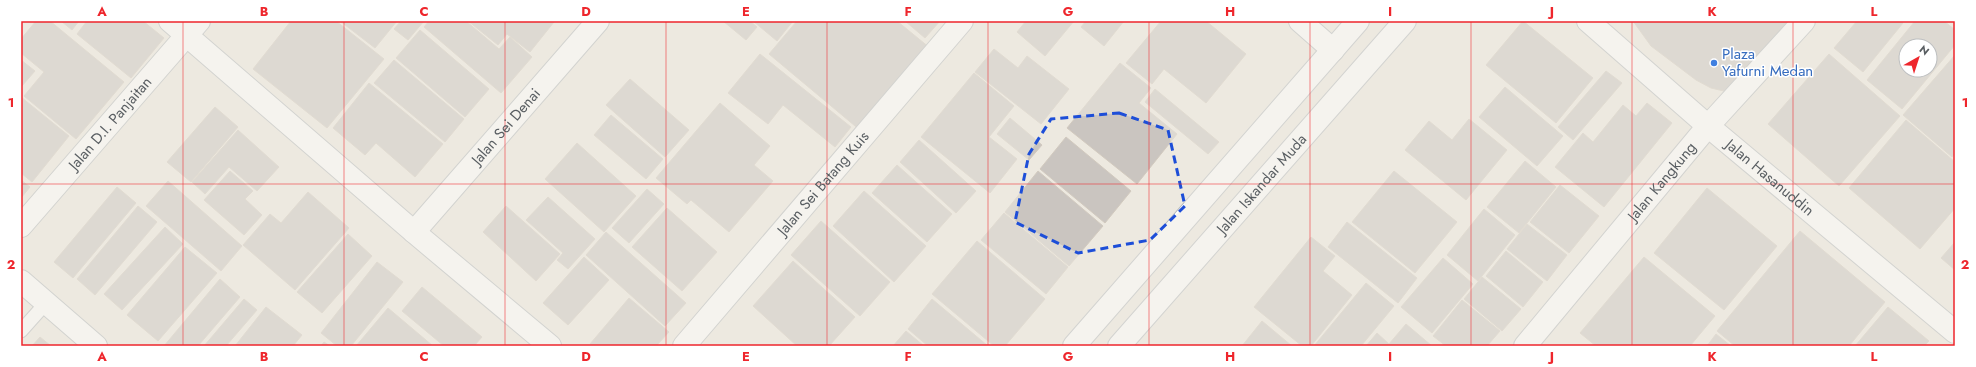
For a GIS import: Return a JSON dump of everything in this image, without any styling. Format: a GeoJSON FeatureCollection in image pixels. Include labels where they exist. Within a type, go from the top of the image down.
{"type":"FeatureCollection","features":[{"type":"Feature","properties":{"kind":"street"},"geometry":{"type":"LineString","coordinates":[[170,21],[193,28],[414,232],[550,346]]}},
{"type":"Feature","properties":{"kind":"street","name":"Jalan Sei Denai"},"geometry":{"type":"LineString","coordinates":[[414,232],[598,21]]}},
{"type":"Feature","properties":{"kind":"street","name":"Jalan Sei Batang Kuis"},"geometry":{"type":"LineString","coordinates":[[684,346],[962,21]]}},
{"type":"Feature","properties":{"kind":"street"},"geometry":{"type":"LineString","coordinates":[[1300,21],[1333,50]]}},
{"type":"Feature","properties":{"kind":"street"},"geometry":{"type":"LineString","coordinates":[[1074,346],[1358,21]]}},
{"type":"Feature","properties":{"kind":"street","name":"Jalan Iskandar Muda"},"geometry":{"type":"LineString","coordinates":[[1119,346],[1405,21]]}},
{"type":"Feature","properties":{"kind":"street","name":"Jalan Hasanuddin"},"geometry":{"type":"LineString","coordinates":[[1588,21],[1708,126],[1955,332]]}},
{"type":"Feature","properties":{"kind":"street","name":"Jalan Kangkung"},"geometry":{"type":"LineString","coordinates":[[1536,342],[1708,126],[1804,21]]}},
{"type":"Feature","properties":{"kind":"street","name":"Jalan D.I. Panjaitan"},"geometry":{"type":"LineString","coordinates":[[21,226],[193,28]]}},
{"type":"Feature","properties":{"kind":"street"},"geometry":{"type":"LineString","coordinates":[[21,281],[96,346]]}},
{"type":"Feature","properties":{"kind":"lane"},"geometry":{"type":"LineString","coordinates":[[21,331],[46,303]]}},
{"type":"Feature","properties":{"kind":"highlighted area"},"geometry":{"type":"Polygon","coordinates":[[[1119,113],[1168,130],[1185,206],[1150,240],[1078,253],[1015,222],[1029,154],[1051,119],[1119,113]]]}},
{"type":"Feature","properties":{"kind":"building"},"geometry":{"type":"Polygon","coordinates":[[[36,21],[50,21],[124,82],[76,139],[24,96],[44,72],[21,53],[21,39],[36,21]]]}},
{"type":"Feature","properties":{"kind":"building"},"geometry":{"type":"Polygon","coordinates":[[[61,21],[79,21],[72,30],[61,21]]]}},
{"type":"Feature","properties":{"kind":"building"},"geometry":{"type":"Polygon","coordinates":[[[87,21],[143,21],[164,38],[131,78],[77,34],[87,21]]]}},
{"type":"Feature","properties":{"kind":"building"},"geometry":{"type":"Polygon","coordinates":[[[291,21],[336,21],[384,59],[327,128],[253,69],[291,21]]]}},
{"type":"Feature","properties":{"kind":"building"},"geometry":{"type":"Polygon","coordinates":[[[340,21],[397,21],[375,48],[340,21]]]}},
{"type":"Feature","properties":{"kind":"building"},"geometry":{"type":"Polygon","coordinates":[[[401,21],[424,21],[408,40],[394,29],[401,21]]]}},
{"type":"Feature","properties":{"kind":"building"},"geometry":{"type":"Polygon","coordinates":[[[429,21],[466,21],[499,49],[510,37],[532,57],[501,93],[424,27],[429,21]]]}},
{"type":"Feature","properties":{"kind":"building"},"geometry":{"type":"Polygon","coordinates":[[[468,21],[554,22],[530,52],[507,34],[498,45],[468,21]]]}},
{"type":"Feature","properties":{"kind":"building"},"geometry":{"type":"Polygon","coordinates":[[[723,21],[750,21],[757,27],[746,40],[723,21]]]}},
{"type":"Feature","properties":{"kind":"building"},"geometry":{"type":"Polygon","coordinates":[[[753,21],[793,21],[777,41],[753,21]]]}},
{"type":"Feature","properties":{"kind":"building"},"geometry":{"type":"Polygon","coordinates":[[[797,21],[897,21],[930,48],[861,131],[769,54],[797,21]]]}},
{"type":"Feature","properties":{"kind":"building"},"geometry":{"type":"Polygon","coordinates":[[[905,21],[940,21],[925,38],[905,21]]]}},
{"type":"Feature","properties":{"kind":"building"},"geometry":{"type":"Polygon","coordinates":[[[1026,21],[1074,21],[1045,56],[1017,32],[1026,21]]]}},
{"type":"Feature","properties":{"kind":"building"},"geometry":{"type":"Polygon","coordinates":[[[1086,21],[1124,21],[1104,46],[1081,27],[1086,21]]]}},
{"type":"Feature","properties":{"kind":"building"},"geometry":{"type":"Polygon","coordinates":[[[1161,21],[1206,21],[1246,54],[1206,103],[1164,69],[1152,84],[1126,63],[1161,21]]]}},
{"type":"Feature","properties":{"kind":"building"},"geometry":{"type":"Polygon","coordinates":[[[1523,21],[1593,78],[1556,123],[1486,65],[1523,21]]]}},
{"type":"Feature","properties":{"kind":"building","name":"Plaza Yafurni Medan"},"geometry":{"type":"Polygon","coordinates":[[[1633,21],[1791,21],[1728,92],[1711,88],[1696,80],[1651,46],[1633,21]]]}},
{"type":"Feature","properties":{"kind":"building"},"geometry":{"type":"Polygon","coordinates":[[[1857,21],[1901,21],[1903,23],[1863,72],[1834,48],[1857,21]]]}},
{"type":"Feature","properties":{"kind":"building"},"geometry":{"type":"Polygon","coordinates":[[[1915,21],[1944,21],[1955,30],[1955,45],[1938,66],[1938,38],[1901,38],[1915,21]]]}},
{"type":"Feature","properties":{"kind":"building"},"geometry":{"type":"Polygon","coordinates":[[[420,30],[489,89],[465,117],[396,58],[420,30]]]}},
{"type":"Feature","properties":{"kind":"building"},"geometry":{"type":"Polygon","coordinates":[[[1898,42],[1898,78],[1928,78],[1902,109],[1867,80],[1898,42]]]}},
{"type":"Feature","properties":{"kind":"building"},"geometry":{"type":"Polygon","coordinates":[[[994,49],[1018,68],[1027,56],[1069,89],[1041,124],[975,72],[994,49]]]}},
{"type":"Feature","properties":{"kind":"building"},"geometry":{"type":"Polygon","coordinates":[[[760,54],[851,127],[835,147],[783,105],[768,124],[728,93],[760,54]]]}},
{"type":"Feature","properties":{"kind":"building"},"geometry":{"type":"Polygon","coordinates":[[[1829,54],[1900,116],[1839,186],[1768,124],[1829,54]]]}},
{"type":"Feature","properties":{"kind":"building"},"geometry":{"type":"Polygon","coordinates":[[[1955,55],[1955,153],[1952,157],[1903,115],[1935,78],[1938,78],[1938,75],[1955,55]]]}},
{"type":"Feature","properties":{"kind":"building"},"geometry":{"type":"Polygon","coordinates":[[[21,60],[35,71],[21,87],[21,60]]]}},
{"type":"Feature","properties":{"kind":"building"},"geometry":{"type":"Polygon","coordinates":[[[394,60],[464,119],[445,142],[374,83],[394,60]]]}},
{"type":"Feature","properties":{"kind":"building"},"geometry":{"type":"Polygon","coordinates":[[[1120,63],[1151,88],[1139,103],[1177,134],[1137,184],[1067,128],[1120,63]]]}},
{"type":"Feature","properties":{"kind":"building"},"geometry":{"type":"Polygon","coordinates":[[[1606,71],[1622,83],[1573,140],[1558,127],[1606,71]]]}},
{"type":"Feature","properties":{"kind":"building"},"geometry":{"type":"Polygon","coordinates":[[[974,73],[1014,106],[989,137],[1017,159],[990,193],[921,137],[974,73]]]}},
{"type":"Feature","properties":{"kind":"building"},"geometry":{"type":"Polygon","coordinates":[[[630,79],[689,130],[665,157],[606,105],[630,79]]]}},
{"type":"Feature","properties":{"kind":"building"},"geometry":{"type":"Polygon","coordinates":[[[369,83],[443,144],[415,177],[376,143],[365,155],[333,128],[369,83]]]}},
{"type":"Feature","properties":{"kind":"building"},"geometry":{"type":"Polygon","coordinates":[[[1505,87],[1563,136],[1537,166],[1479,117],[1505,87]]]}},
{"type":"Feature","properties":{"kind":"building"},"geometry":{"type":"Polygon","coordinates":[[[1155,89],[1219,142],[1208,154],[1145,102],[1155,89]]]}},
{"type":"Feature","properties":{"kind":"building"},"geometry":{"type":"Polygon","coordinates":[[[21,97],[69,136],[32,182],[21,173],[21,97]]]}},
{"type":"Feature","properties":{"kind":"building"},"geometry":{"type":"Polygon","coordinates":[[[720,103],[770,146],[754,165],[773,181],[729,232],[691,200],[687,204],[656,178],[720,103]]]}},
{"type":"Feature","properties":{"kind":"building"},"geometry":{"type":"Polygon","coordinates":[[[1647,103],[1672,123],[1604,207],[1555,167],[1583,133],[1593,142],[1623,105],[1636,116],[1647,103]]]}},
{"type":"Feature","properties":{"kind":"building"},"geometry":{"type":"Polygon","coordinates":[[[215,107],[238,127],[191,182],[167,162],[215,107]]]}},
{"type":"Feature","properties":{"kind":"building"},"geometry":{"type":"Polygon","coordinates":[[[611,115],[663,159],[646,179],[594,135],[611,115]]]}},
{"type":"Feature","properties":{"kind":"building"},"geometry":{"type":"Polygon","coordinates":[[[1010,118],[1042,145],[1029,160],[997,134],[1010,118]]]}},
{"type":"Feature","properties":{"kind":"building"},"geometry":{"type":"Polygon","coordinates":[[[1469,119],[1507,150],[1466,200],[1405,150],[1429,121],[1452,140],[1469,119]]]}},
{"type":"Feature","properties":{"kind":"building"},"geometry":{"type":"Polygon","coordinates":[[[1906,120],[1955,162],[1955,208],[1920,249],[1849,188],[1906,120]]]}},
{"type":"Feature","properties":{"kind":"building"},"geometry":{"type":"Polygon","coordinates":[[[238,130],[279,167],[257,191],[229,167],[205,194],[192,182],[238,130]]]}},
{"type":"Feature","properties":{"kind":"building"},"geometry":{"type":"Polygon","coordinates":[[[1066,137],[1131,191],[1105,223],[1040,169],[1066,137]]]}},
{"type":"Feature","properties":{"kind":"building"},"geometry":{"type":"Polygon","coordinates":[[[919,140],[976,191],[956,213],[900,162],[919,140]]]}},
{"type":"Feature","properties":{"kind":"building"},"geometry":{"type":"Polygon","coordinates":[[[577,143],[636,196],[604,232],[545,179],[577,143]]]}},
{"type":"Feature","properties":{"kind":"building"},"geometry":{"type":"Polygon","coordinates":[[[1525,161],[1556,187],[1519,233],[1487,207],[1525,161]]]}},
{"type":"Feature","properties":{"kind":"building"},"geometry":{"type":"Polygon","coordinates":[[[897,165],[952,214],[927,242],[872,193],[897,165]]]}},
{"type":"Feature","properties":{"kind":"building"},"geometry":{"type":"Polygon","coordinates":[[[230,171],[253,191],[245,199],[262,215],[244,235],[204,200],[230,171]]]}},
{"type":"Feature","properties":{"kind":"building"},"geometry":{"type":"Polygon","coordinates":[[[1038,171],[1103,226],[1069,266],[1005,212],[1038,171]]]}},
{"type":"Feature","properties":{"kind":"building"},"geometry":{"type":"Polygon","coordinates":[[[1394,171],[1457,222],[1415,273],[1352,222],[1394,171]]]}},
{"type":"Feature","properties":{"kind":"building"},"geometry":{"type":"Polygon","coordinates":[[[21,180],[30,187],[21,198],[21,180]]]}},
{"type":"Feature","properties":{"kind":"building"},"geometry":{"type":"Polygon","coordinates":[[[168,181],[242,246],[221,271],[146,206],[168,181]]]}},
{"type":"Feature","properties":{"kind":"building"},"geometry":{"type":"Polygon","coordinates":[[[1560,185],[1599,216],[1569,253],[1530,222],[1560,185]]]}},
{"type":"Feature","properties":{"kind":"building"},"geometry":{"type":"Polygon","coordinates":[[[117,187],[136,203],[73,278],[54,262],[117,187]]]}},
{"type":"Feature","properties":{"kind":"building"},"geometry":{"type":"Polygon","coordinates":[[[1707,188],[1777,246],[1724,310],[1654,253],[1707,188]]]}},
{"type":"Feature","properties":{"kind":"building"},"geometry":{"type":"Polygon","coordinates":[[[647,189],[664,204],[629,243],[612,228],[647,189]]]}},
{"type":"Feature","properties":{"kind":"building"},"geometry":{"type":"Polygon","coordinates":[[[864,191],[926,246],[894,282],[833,226],[864,191]]]}},
{"type":"Feature","properties":{"kind":"building"},"geometry":{"type":"Polygon","coordinates":[[[308,192],[349,228],[295,290],[243,245],[270,214],[281,223],[308,192]]]}},
{"type":"Feature","properties":{"kind":"building"},"geometry":{"type":"Polygon","coordinates":[[[548,197],[595,239],[568,269],[557,260],[563,253],[526,220],[548,197]]]}},
{"type":"Feature","properties":{"kind":"building"},"geometry":{"type":"Polygon","coordinates":[[[138,206],[157,222],[95,295],[77,279],[138,206]]]}},
{"type":"Feature","properties":{"kind":"building"},"geometry":{"type":"Polygon","coordinates":[[[506,206],[560,254],[536,281],[483,232],[506,206]]]}},
{"type":"Feature","properties":{"kind":"building"},"geometry":{"type":"Polygon","coordinates":[[[667,208],[717,252],[682,291],[632,247],[667,208]]]}},
{"type":"Feature","properties":{"kind":"building"},"geometry":{"type":"Polygon","coordinates":[[[1484,209],[1515,235],[1478,281],[1447,255],[1484,209]]]}},
{"type":"Feature","properties":{"kind":"building"},"geometry":{"type":"Polygon","coordinates":[[[1004,213],[1068,267],[1046,294],[981,240],[1004,213]]]}},
{"type":"Feature","properties":{"kind":"building"},"geometry":{"type":"Polygon","coordinates":[[[821,221],[890,282],[860,316],[791,255],[821,221]]]}},
{"type":"Feature","properties":{"kind":"building"},"geometry":{"type":"Polygon","coordinates":[[[1347,222],[1417,278],[1398,303],[1328,247],[1347,222]]]}},
{"type":"Feature","properties":{"kind":"building"},"geometry":{"type":"Polygon","coordinates":[[[1527,224],[1567,255],[1547,281],[1507,249],[1527,224]]]}},
{"type":"Feature","properties":{"kind":"building"},"geometry":{"type":"Polygon","coordinates":[[[165,227],[183,244],[122,310],[104,294],[165,227]]]}},
{"type":"Feature","properties":{"kind":"building"},"geometry":{"type":"Polygon","coordinates":[[[1800,231],[1885,302],[1849,346],[1735,346],[1717,331],[1800,231]]]}},
{"type":"Feature","properties":{"kind":"building"},"geometry":{"type":"Polygon","coordinates":[[[606,232],[686,303],[665,326],[586,255],[606,232]]]}},
{"type":"Feature","properties":{"kind":"building"},"geometry":{"type":"Polygon","coordinates":[[[348,234],[372,256],[322,313],[297,292],[348,234]]]}},
{"type":"Feature","properties":{"kind":"building"},"geometry":{"type":"Polygon","coordinates":[[[1311,237],[1335,256],[1323,271],[1352,295],[1311,346],[1302,346],[1254,307],[1311,237]]]}},
{"type":"Feature","properties":{"kind":"building"},"geometry":{"type":"Polygon","coordinates":[[[977,241],[1045,299],[1005,346],[994,346],[932,294],[977,241]]]}},
{"type":"Feature","properties":{"kind":"building"},"geometry":{"type":"Polygon","coordinates":[[[1955,242],[1955,270],[1941,258],[1955,242]]]}},
{"type":"Feature","properties":{"kind":"building"},"geometry":{"type":"Polygon","coordinates":[[[185,247],[217,273],[158,341],[127,315],[185,247]]]}},
{"type":"Feature","properties":{"kind":"building"},"geometry":{"type":"Polygon","coordinates":[[[1506,251],[1543,282],[1523,307],[1486,276],[1506,251]]]}},
{"type":"Feature","properties":{"kind":"building"},"geometry":{"type":"Polygon","coordinates":[[[584,257],[609,280],[568,325],[543,303],[584,257]]]}},
{"type":"Feature","properties":{"kind":"building"},"geometry":{"type":"Polygon","coordinates":[[[1644,257],[1715,316],[1690,346],[1596,346],[1580,333],[1644,257]]]}},
{"type":"Feature","properties":{"kind":"building"},"geometry":{"type":"Polygon","coordinates":[[[1443,258],[1473,284],[1432,333],[1401,307],[1443,258]]]}},
{"type":"Feature","properties":{"kind":"building"},"geometry":{"type":"Polygon","coordinates":[[[793,261],[855,317],[829,346],[797,346],[753,306],[793,261]]]}},
{"type":"Feature","properties":{"kind":"building"},"geometry":{"type":"Polygon","coordinates":[[[377,262],[403,282],[351,346],[337,346],[321,333],[377,262]]]}},
{"type":"Feature","properties":{"kind":"building"},"geometry":{"type":"Polygon","coordinates":[[[1482,277],[1521,309],[1502,331],[1464,299],[1482,277]]]}},
{"type":"Feature","properties":{"kind":"building"},"geometry":{"type":"Polygon","coordinates":[[[220,279],[240,297],[198,346],[164,346],[220,279]]]}},
{"type":"Feature","properties":{"kind":"building"},"geometry":{"type":"Polygon","coordinates":[[[1366,283],[1394,306],[1361,346],[1314,346],[1366,283]]]}},
{"type":"Feature","properties":{"kind":"building"},"geometry":{"type":"Polygon","coordinates":[[[422,287],[482,337],[474,346],[444,346],[402,311],[422,287]]]}},
{"type":"Feature","properties":{"kind":"building"},"geometry":{"type":"Polygon","coordinates":[[[629,298],[669,332],[656,346],[593,346],[590,344],[629,298]]]}},
{"type":"Feature","properties":{"kind":"building"},"geometry":{"type":"Polygon","coordinates":[[[244,299],[257,310],[226,346],[204,346],[244,299]]]}},
{"type":"Feature","properties":{"kind":"building"},"geometry":{"type":"Polygon","coordinates":[[[932,299],[988,346],[928,346],[908,329],[932,299]]]}},
{"type":"Feature","properties":{"kind":"building"},"geometry":{"type":"Polygon","coordinates":[[[1462,300],[1500,331],[1487,346],[1446,346],[1433,336],[1462,300]]]}},
{"type":"Feature","properties":{"kind":"building"},"geometry":{"type":"Polygon","coordinates":[[[266,307],[302,335],[293,346],[235,346],[266,307]]]}},
{"type":"Feature","properties":{"kind":"building"},"geometry":{"type":"Polygon","coordinates":[[[1888,307],[1929,341],[1924,346],[1855,346],[1888,307]]]}},
{"type":"Feature","properties":{"kind":"building"},"geometry":{"type":"Polygon","coordinates":[[[388,308],[433,346],[356,346],[388,308]]]}},
{"type":"Feature","properties":{"kind":"building"},"geometry":{"type":"Polygon","coordinates":[[[1262,321],[1292,346],[1242,346],[1262,321]]]}},
{"type":"Feature","properties":{"kind":"building"},"geometry":{"type":"Polygon","coordinates":[[[1406,324],[1432,346],[1366,346],[1377,333],[1389,344],[1406,324]]]}},
{"type":"Feature","properties":{"kind":"building"},"geometry":{"type":"Polygon","coordinates":[[[906,331],[924,346],[893,346],[906,331]]]}},
{"type":"Feature","properties":{"kind":"building"},"geometry":{"type":"Polygon","coordinates":[[[1716,334],[1731,346],[1707,346],[1716,334]]]}},
{"type":"Feature","properties":{"kind":"building"},"geometry":{"type":"Polygon","coordinates":[[[40,337],[51,346],[32,346],[40,337]]]}},
{"type":"Feature","properties":{"kind":"building"},"geometry":{"type":"Polygon","coordinates":[[[324,342],[330,346],[321,346],[324,342]]]}},
{"type":"Feature","properties":{"kind":"place","name":"Plaza Yafurni Medan"},"geometry":{"type":"Point","coordinates":[1714,63]}}]}
